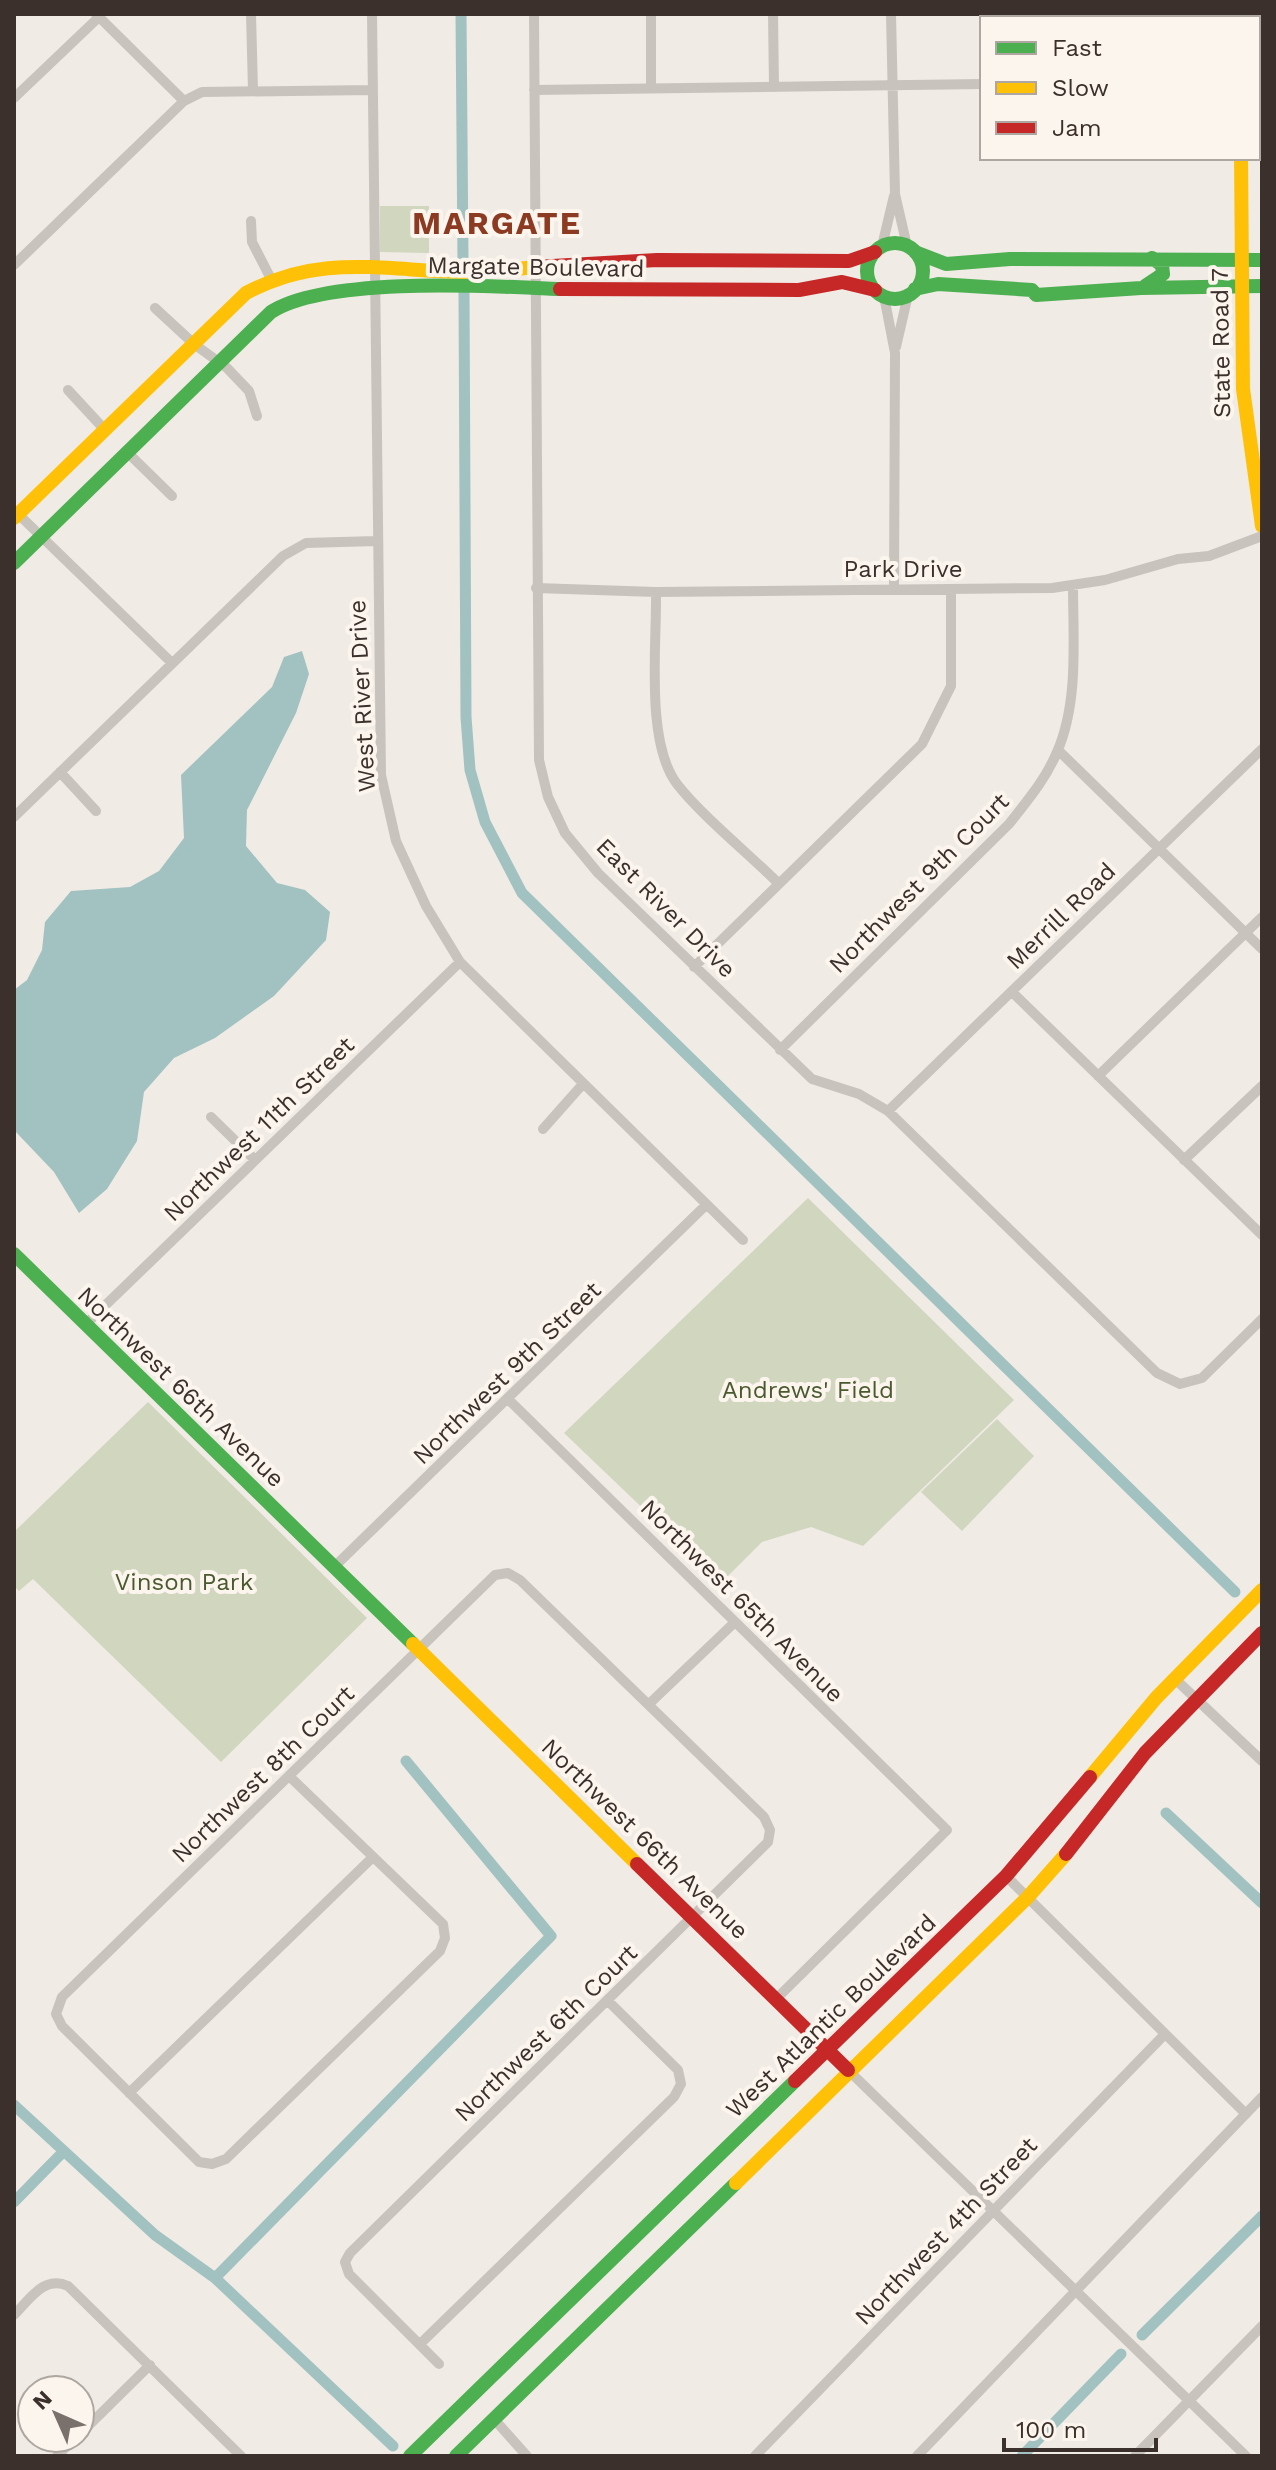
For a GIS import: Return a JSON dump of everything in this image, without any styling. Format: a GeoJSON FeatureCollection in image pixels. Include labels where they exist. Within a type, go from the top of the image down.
{"type":"FeatureCollection","features":[{"type":"Feature","properties":{"kind":"street"},"geometry":{"type":"LineString","coordinates":[[251,14],[253,90]]}},
{"type":"Feature","properties":{"kind":"street","name":"West River Drive"},"geometry":{"type":"LineString","coordinates":[[372,14],[381,775],[396,841],[426,906],[460,962],[743,1240]]}},
{"type":"Feature","properties":{"kind":"street","name":"East River Drive"},"geometry":{"type":"LineString","coordinates":[[534,14],[539,760],[548,797],[565,833],[598,873],[780,1050],[812,1079],[859,1094],[888,1111],[1157,1373],[1180,1384],[1202,1378],[1262,1319]]}},
{"type":"Feature","properties":{"kind":"street"},"geometry":{"type":"LineString","coordinates":[[651,14],[651,87]]}},
{"type":"Feature","properties":{"kind":"street"},"geometry":{"type":"LineString","coordinates":[[773,14],[774,86]]}},
{"type":"Feature","properties":{"kind":"street"},"geometry":{"type":"LineString","coordinates":[[891,14],[895,194],[911,249],[922,270],[912,292],[895,353]]}},
{"type":"Feature","properties":{"kind":"street"},"geometry":{"type":"LineString","coordinates":[[14,98],[98,15],[184,101]]}},
{"type":"Feature","properties":{"kind":"street"},"geometry":{"type":"LineString","coordinates":[[1260,57],[1262,80]]}},
{"type":"Feature","properties":{"kind":"street"},"geometry":{"type":"LineString","coordinates":[[534,90],[774,86],[891,88],[980,84]]}},
{"type":"Feature","properties":{"kind":"street"},"geometry":{"type":"LineString","coordinates":[[14,265],[184,101],[202,92],[372,90]]}},
{"type":"Feature","properties":{"kind":"street","name":"State Road 7"},"geometry":{"type":"LineString","coordinates":[[1241,160],[1245,434],[1262,526]]}},
{"type":"Feature","properties":{"kind":"street"},"geometry":{"type":"LineString","coordinates":[[894,589],[895,353],[880,293],[867,267],[878,249],[895,194]]}},
{"type":"Feature","properties":{"kind":"street"},"geometry":{"type":"LineString","coordinates":[[251,221],[252,242],[270,277]]}},
{"type":"Feature","properties":{"kind":"street"},"geometry":{"type":"LineString","coordinates":[[878,249],[911,249],[953,264],[995,260],[1262,260]]}},
{"type":"Feature","properties":{"kind":"street","name":"Margate Boulevard"},"geometry":{"type":"LineString","coordinates":[[15,514],[246,293],[270,277],[302,267],[375,266],[467,272],[608,262],[849,261],[878,249]]}},
{"type":"Feature","properties":{"kind":"street"},"geometry":{"type":"LineString","coordinates":[[1141,288],[1163,274],[1162,265],[1152,258]]}},
{"type":"Feature","properties":{"kind":"street","name":"Margate Boulevard"},"geometry":{"type":"LineString","coordinates":[[14,563],[219,362],[285,303],[314,294],[464,284],[535,288],[781,291],[842,282],[880,293]]}},
{"type":"Feature","properties":{"kind":"street"},"geometry":{"type":"LineString","coordinates":[[880,293],[912,292],[938,284],[1032,290],[1036,295],[1141,288],[1262,286]]}},
{"type":"Feature","properties":{"kind":"street"},"geometry":{"type":"LineString","coordinates":[[155,308],[249,391],[257,416]]}},
{"type":"Feature","properties":{"kind":"street"},"geometry":{"type":"LineString","coordinates":[[68,390],[105,430]]}},
{"type":"Feature","properties":{"kind":"street"},"geometry":{"type":"LineString","coordinates":[[127,452],[172,496]]}},
{"type":"Feature","properties":{"kind":"street"},"geometry":{"type":"LineString","coordinates":[[15,514],[172,663]]}},
{"type":"Feature","properties":{"kind":"street","name":"Park Drive"},"geometry":{"type":"LineString","coordinates":[[536,588],[656,592],[1073,586],[1178,559],[1209,556],[1262,536]]}},
{"type":"Feature","properties":{"kind":"street"},"geometry":{"type":"LineString","coordinates":[[14,817],[283,556],[306,543],[376,541]]}},
{"type":"Feature","properties":{"kind":"street","name":"Northwest 9th Court"},"geometry":{"type":"LineString","coordinates":[[780,1050],[1009,824],[1036,791],[1058,750],[1073,663],[1073,586]]}},
{"type":"Feature","properties":{"kind":"street"},"geometry":{"type":"LineString","coordinates":[[694,967],[922,744],[951,686],[951,590]]}},
{"type":"Feature","properties":{"kind":"street"},"geometry":{"type":"LineString","coordinates":[[656,592],[658,727],[663,756],[677,784],[778,883]]}},
{"type":"Feature","properties":{"kind":"street","name":"Merrill Road"},"geometry":{"type":"LineString","coordinates":[[888,1111],[1262,749]]}},
{"type":"Feature","properties":{"kind":"street"},"geometry":{"type":"LineString","coordinates":[[1058,750],[1262,949]]}},
{"type":"Feature","properties":{"kind":"street"},"geometry":{"type":"LineString","coordinates":[[60,772],[96,811]]}},
{"type":"Feature","properties":{"kind":"street"},"geometry":{"type":"LineString","coordinates":[[1098,1076],[1262,917]]}},
{"type":"Feature","properties":{"kind":"street","name":"Northwest 11th Street"},"geometry":{"type":"LineString","coordinates":[[86,1324],[460,962]]}},
{"type":"Feature","properties":{"kind":"street"},"geometry":{"type":"LineString","coordinates":[[1012,992],[1262,1235]]}},
{"type":"Feature","properties":{"kind":"street"},"geometry":{"type":"LineString","coordinates":[[543,1129],[582,1085]]}},
{"type":"Feature","properties":{"kind":"street"},"geometry":{"type":"LineString","coordinates":[[1184,1160],[1262,1086]]}},
{"type":"Feature","properties":{"kind":"street"},"geometry":{"type":"LineString","coordinates":[[211,1117],[255,1160]]}},
{"type":"Feature","properties":{"kind":"street","name":"Northwest 9th Street"},"geometry":{"type":"LineString","coordinates":[[334,1567],[706,1205]]}},
{"type":"Feature","properties":{"kind":"street","name":"Northwest 66th Avenue"},"geometry":{"type":"LineString","coordinates":[[14,1254],[1246,2456]]}},
{"type":"Feature","properties":{"kind":"street","name":"Northwest 65th Avenue"},"geometry":{"type":"LineString","coordinates":[[509,1400],[947,1830],[777,1998]]}},
{"type":"Feature","properties":{"kind":"street","name":"Northwest 8th Court"},"geometry":{"type":"LineString","coordinates":[[129,2093],[62,2026],[56,2014],[62,1997],[495,1575],[508,1573],[649,1704]]}},
{"type":"Feature","properties":{"kind":"street","name":"West Atlantic Boulevard"},"geometry":{"type":"LineString","coordinates":[[410,2456],[1006,1876],[1067,1809],[1123,1736],[1174,1678],[1262,1590]]}},
{"type":"Feature","properties":{"kind":"street"},"geometry":{"type":"LineString","coordinates":[[649,1704],[735,1622]]}},
{"type":"Feature","properties":{"kind":"street"},"geometry":{"type":"LineString","coordinates":[[456,2456],[1027,1898],[1090,1827],[1145,1753],[1262,1633]]}},
{"type":"Feature","properties":{"kind":"street"},"geometry":{"type":"LineString","coordinates":[[1174,1678],[1262,1761]]}},
{"type":"Feature","properties":{"kind":"street","name":"Northwest 6th Court"},"geometry":{"type":"LineString","coordinates":[[420,2344],[349,2274],[345,2262],[350,2253],[768,1842],[770,1830],[764,1817],[649,1704]]}},
{"type":"Feature","properties":{"kind":"street"},"geometry":{"type":"LineString","coordinates":[[289,1776],[443,1924],[445,1938],[440,1951],[226,2159],[212,2164],[199,2162],[129,2093],[373,1857]]}},
{"type":"Feature","properties":{"kind":"street"},"geometry":{"type":"LineString","coordinates":[[1006,1876],[1246,2114]]}},
{"type":"Feature","properties":{"kind":"street"},"geometry":{"type":"LineString","coordinates":[[439,2364],[420,2344],[674,2097],[681,2084],[678,2070],[608,2001]]}},
{"type":"Feature","properties":{"kind":"street","name":"Northwest 4th Street"},"geometry":{"type":"LineString","coordinates":[[755,2456],[1165,2034]]}},
{"type":"Feature","properties":{"kind":"street"},"geometry":{"type":"LineString","coordinates":[[917,2456],[1262,2097]]}},
{"type":"Feature","properties":{"kind":"street"},"geometry":{"type":"LineString","coordinates":[[14,2315],[45,2284],[57,2281],[68,2286],[237,2455]]}},
{"type":"Feature","properties":{"kind":"street"},"geometry":{"type":"LineString","coordinates":[[1135,2456],[1262,2326]]}},
{"type":"Feature","properties":{"kind":"street"},"geometry":{"type":"LineString","coordinates":[[96,2418],[150,2365]]}},
{"type":"Feature","properties":{"kind":"street"},"geometry":{"type":"LineString","coordinates":[[494,2419],[527,2456]]}},
{"type":"Feature","properties":{"kind":"green space"},"geometry":{"type":"Polygon","coordinates":[[[380,206],[429,206],[429,253],[380,252],[380,206]]]}},
{"type":"Feature","properties":{"kind":"green space","name":"Andrews' Field"},"geometry":{"type":"Polygon","coordinates":[[[808,1198],[1014,1400],[863,1546],[811,1527],[762,1542],[721,1583],[564,1433],[808,1198]]]}},
{"type":"Feature","properties":{"kind":"green space","name":"Vinson Park"},"geometry":{"type":"Polygon","coordinates":[[[148,1402],[367,1618],[221,1762],[33,1579],[19,1591],[14,1586],[14,1532],[148,1402]]]}},
{"type":"Feature","properties":{"kind":"green space"},"geometry":{"type":"Polygon","coordinates":[[[997,1419],[1034,1456],[962,1531],[921,1492],[997,1419]]]}},
{"type":"Feature","properties":{"kind":"water"},"geometry":{"type":"Polygon","coordinates":[[[302,651],[309,674],[296,713],[247,810],[246,846],[277,883],[305,890],[330,912],[326,940],[274,996],[215,1038],[174,1058],[144,1092],[137,1141],[107,1189],[79,1213],[54,1172],[14,1130],[14,990],[27,980],[42,950],[45,922],[71,891],[130,887],[159,871],[184,838],[181,775],[272,687],[284,657],[302,651]]]}},
{"type":"Feature","properties":{"kind":"waterway"},"geometry":{"type":"LineString","coordinates":[[461,14],[463,260]]}},
{"type":"Feature","properties":{"kind":"waterway"},"geometry":{"type":"LineString","coordinates":[[464,293],[466,717],[470,770],[485,822],[522,893],[1235,1592]]}},
{"type":"Feature","properties":{"kind":"waterway"},"geometry":{"type":"LineString","coordinates":[[215,2278],[551,1936],[406,1761]]}},
{"type":"Feature","properties":{"kind":"waterway"},"geometry":{"type":"LineString","coordinates":[[1166,1813],[1262,1903]]}},
{"type":"Feature","properties":{"kind":"waterway"},"geometry":{"type":"LineString","coordinates":[[14,2105],[155,2235],[215,2278],[393,2446]]}},
{"type":"Feature","properties":{"kind":"waterway"},"geometry":{"type":"LineString","coordinates":[[14,2202],[64,2151]]}},
{"type":"Feature","properties":{"kind":"waterway"},"geometry":{"type":"LineString","coordinates":[[1142,2335],[1262,2216]]}},
{"type":"Feature","properties":{"kind":"waterway"},"geometry":{"type":"LineString","coordinates":[[1022,2456],[1121,2354]]}},
{"type":"Feature","properties":{"kind":"traffic: fast"},"geometry":{"type":"LineString","coordinates":[[1260,58],[1262,80]]}},
{"type":"Feature","properties":{"kind":"traffic: fast"},"geometry":{"type":"LineString","coordinates":[[895,243],[914,252],[923,271],[914,290],[895,299],[876,290],[867,271],[876,252],[895,243]]}},
{"type":"Feature","properties":{"kind":"traffic: fast"},"geometry":{"type":"LineString","coordinates":[[915,252],[946,264],[1010,259],[1262,260]]}},
{"type":"Feature","properties":{"kind":"traffic: fast"},"geometry":{"type":"LineString","coordinates":[[1145,286],[1163,274],[1162,265],[1152,258]]}},
{"type":"Feature","properties":{"kind":"traffic: fast"},"geometry":{"type":"LineString","coordinates":[[915,289],[938,284],[1032,290],[1036,295],[1141,288],[1262,286]]}},
{"type":"Feature","properties":{"kind":"traffic: fast"},"geometry":{"type":"LineString","coordinates":[[14,563],[271,312],[297,301],[369,288],[453,285],[560,289]]}},
{"type":"Feature","properties":{"kind":"traffic: fast"},"geometry":{"type":"LineString","coordinates":[[14,1254],[413,1644]]}},
{"type":"Feature","properties":{"kind":"traffic: fast"},"geometry":{"type":"LineString","coordinates":[[410,2456],[795,2081]]}},
{"type":"Feature","properties":{"kind":"traffic: fast"},"geometry":{"type":"LineString","coordinates":[[456,2456],[736,2183]]}},
{"type":"Feature","properties":{"kind":"traffic: slow"},"geometry":{"type":"LineString","coordinates":[[1241,160],[1243,389],[1262,526]]}},
{"type":"Feature","properties":{"kind":"traffic: slow"},"geometry":{"type":"LineString","coordinates":[[14,518],[246,293],[294,274],[339,267],[462,272],[535,267]]}},
{"type":"Feature","properties":{"kind":"traffic: slow"},"geometry":{"type":"LineString","coordinates":[[1090,1777],[1156,1698],[1262,1590]]}},
{"type":"Feature","properties":{"kind":"traffic: slow"},"geometry":{"type":"LineString","coordinates":[[413,1644],[637,1864]]}},
{"type":"Feature","properties":{"kind":"traffic: slow"},"geometry":{"type":"LineString","coordinates":[[736,2183],[1027,1898],[1066,1854]]}},
{"type":"Feature","properties":{"kind":"traffic: jam"},"geometry":{"type":"LineString","coordinates":[[535,267],[657,260],[849,261],[875,252]]}},
{"type":"Feature","properties":{"kind":"traffic: jam"},"geometry":{"type":"LineString","coordinates":[[560,289],[799,290],[842,282],[875,290]]}},
{"type":"Feature","properties":{"kind":"traffic: jam"},"geometry":{"type":"LineString","coordinates":[[1066,1854],[1145,1753],[1262,1633]]}},
{"type":"Feature","properties":{"kind":"traffic: jam"},"geometry":{"type":"LineString","coordinates":[[795,2081],[1006,1876],[1090,1777]]}},
{"type":"Feature","properties":{"kind":"traffic: jam"},"geometry":{"type":"LineString","coordinates":[[637,1864],[848,2070]]}},
{"type":"Feature","properties":{"kind":"district","name":"MARGATE"},"geometry":{"type":"Point","coordinates":[497,223]}}]}
